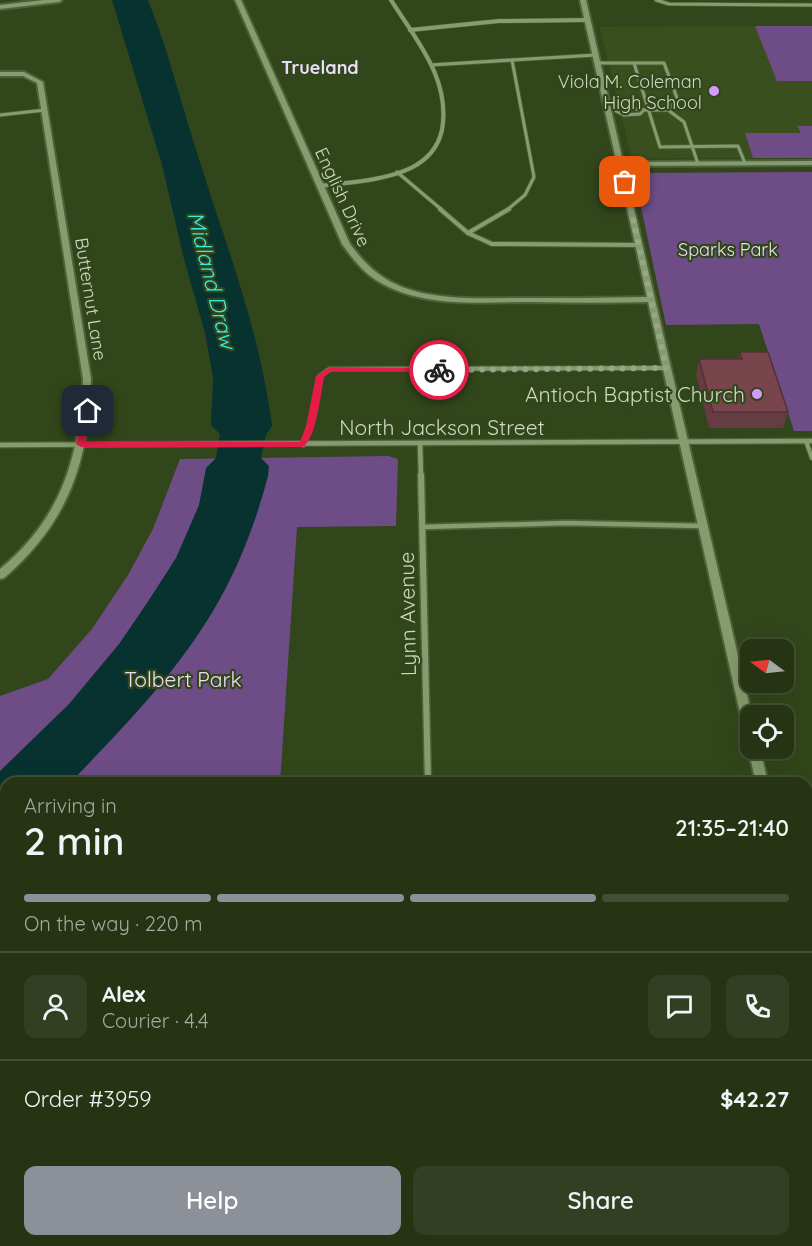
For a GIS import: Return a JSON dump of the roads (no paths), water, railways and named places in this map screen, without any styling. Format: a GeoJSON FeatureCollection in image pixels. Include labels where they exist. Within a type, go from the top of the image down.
{"type":"FeatureCollection","features":[{"type":"Feature","properties":{"kind":"street"},"geometry":{"type":"LineString","coordinates":[[0,7],[59,0]]}},
{"type":"Feature","properties":{"kind":"street","name":"English Drive"},"geometry":{"type":"LineString","coordinates":[[238,0],[355,260],[372,275],[400,289],[435,298],[462,300],[650,299]]}},
{"type":"Feature","properties":{"kind":"street"},"geometry":{"type":"LineString","coordinates":[[320,186],[397,172],[422,161],[441,142],[441,99],[438,78],[391,0]]}},
{"type":"Feature","properties":{"kind":"street"},"geometry":{"type":"LineString","coordinates":[[583,0],[612,111],[650,299],[744,705]]}},
{"type":"Feature","properties":{"kind":"street"},"geometry":{"type":"LineString","coordinates":[[410,30],[499,21],[588,20]]}},
{"type":"Feature","properties":{"kind":"street","name":"Butternut Lane"},"geometry":{"type":"LineString","coordinates":[[0,74],[24,74],[39,80],[87,379],[88,411],[81,444],[70,478],[43,532],[29,549],[0,575]]}},
{"type":"Feature","properties":{"kind":"street"},"geometry":{"type":"LineString","coordinates":[[621,164],[812,163]]}},
{"type":"Feature","properties":{"kind":"street","name":"North Jackson Street"},"geometry":{"type":"LineString","coordinates":[[0,445],[809,441]]}},
{"type":"Feature","properties":{"kind":"street","name":"Lynn Avenue"},"geometry":{"type":"LineString","coordinates":[[420,444],[428,777]]}},
{"type":"Feature","properties":{"kind":"street"},"geometry":{"type":"LineString","coordinates":[[757,759],[761,777]]}},
{"type":"Feature","properties":{"kind":"lane"},"geometry":{"type":"LineString","coordinates":[[656,0],[669,4],[812,5]]}},
{"type":"Feature","properties":{"kind":"lane"},"geometry":{"type":"LineString","coordinates":[[431,65],[512,60],[597,59],[664,63],[677,98],[668,110]]}},
{"type":"Feature","properties":{"kind":"lane"},"geometry":{"type":"LineString","coordinates":[[468,233],[512,206],[532,189],[534,177],[512,60]]}},
{"type":"Feature","properties":{"kind":"lane"},"geometry":{"type":"LineString","coordinates":[[634,63],[646,110],[660,147],[738,146],[745,163]]}},
{"type":"Feature","properties":{"kind":"lane"},"geometry":{"type":"LineString","coordinates":[[612,111],[621,107],[668,110],[684,122],[698,164]]}},
{"type":"Feature","properties":{"kind":"lane"},"geometry":{"type":"LineString","coordinates":[[0,115],[45,110]]}},
{"type":"Feature","properties":{"kind":"lane"},"geometry":{"type":"LineString","coordinates":[[612,111],[624,115],[640,114],[646,110]]}},
{"type":"Feature","properties":{"kind":"lane"},"geometry":{"type":"LineString","coordinates":[[397,172],[468,233],[492,244],[638,244]]}},
{"type":"Feature","properties":{"kind":"lane"},"geometry":{"type":"LineString","coordinates":[[303,445],[310,426],[320,376],[330,369],[666,368]]}},
{"type":"Feature","properties":{"kind":"lane"},"geometry":{"type":"LineString","coordinates":[[809,441],[812,458]]}},
{"type":"Feature","properties":{"kind":"lane"},"geometry":{"type":"LineString","coordinates":[[422,527],[567,523],[703,526]]}},
{"type":"Feature","properties":{"kind":"water","name":"Midland Draw"},"geometry":{"type":"Polygon","coordinates":[[[112,0],[148,0],[162,40],[242,292],[260,358],[272,426],[266,435],[261,458],[269,466],[268,476],[252,528],[213,611],[165,680],[109,743],[76,777],[0,777],[0,771],[69,704],[119,644],[147,603],[176,558],[199,505],[206,468],[216,458],[220,434],[211,425],[213,377],[205,333],[184,259],[162,165],[112,0]]]}},
{"type":"Feature","properties":{"kind":"place","name":"Viola M. Coleman High School"},"geometry":{"type":"Point","coordinates":[714,91]}},
{"type":"Feature","properties":{"kind":"place","name":"Antioch Baptist Church"},"geometry":{"type":"Point","coordinates":[757,394]}},
{"type":"Feature","properties":{"kind":"district","name":"Trueland"},"geometry":{"type":"Point","coordinates":[320,67]}},
{"type":"Feature","properties":{"kind":"park label","name":"Sparks Park"},"geometry":{"type":"Point","coordinates":[728,249]}},
{"type":"Feature","properties":{"kind":"park label","name":"Tolbert Park"},"geometry":{"type":"Point","coordinates":[183,679]}}]}
